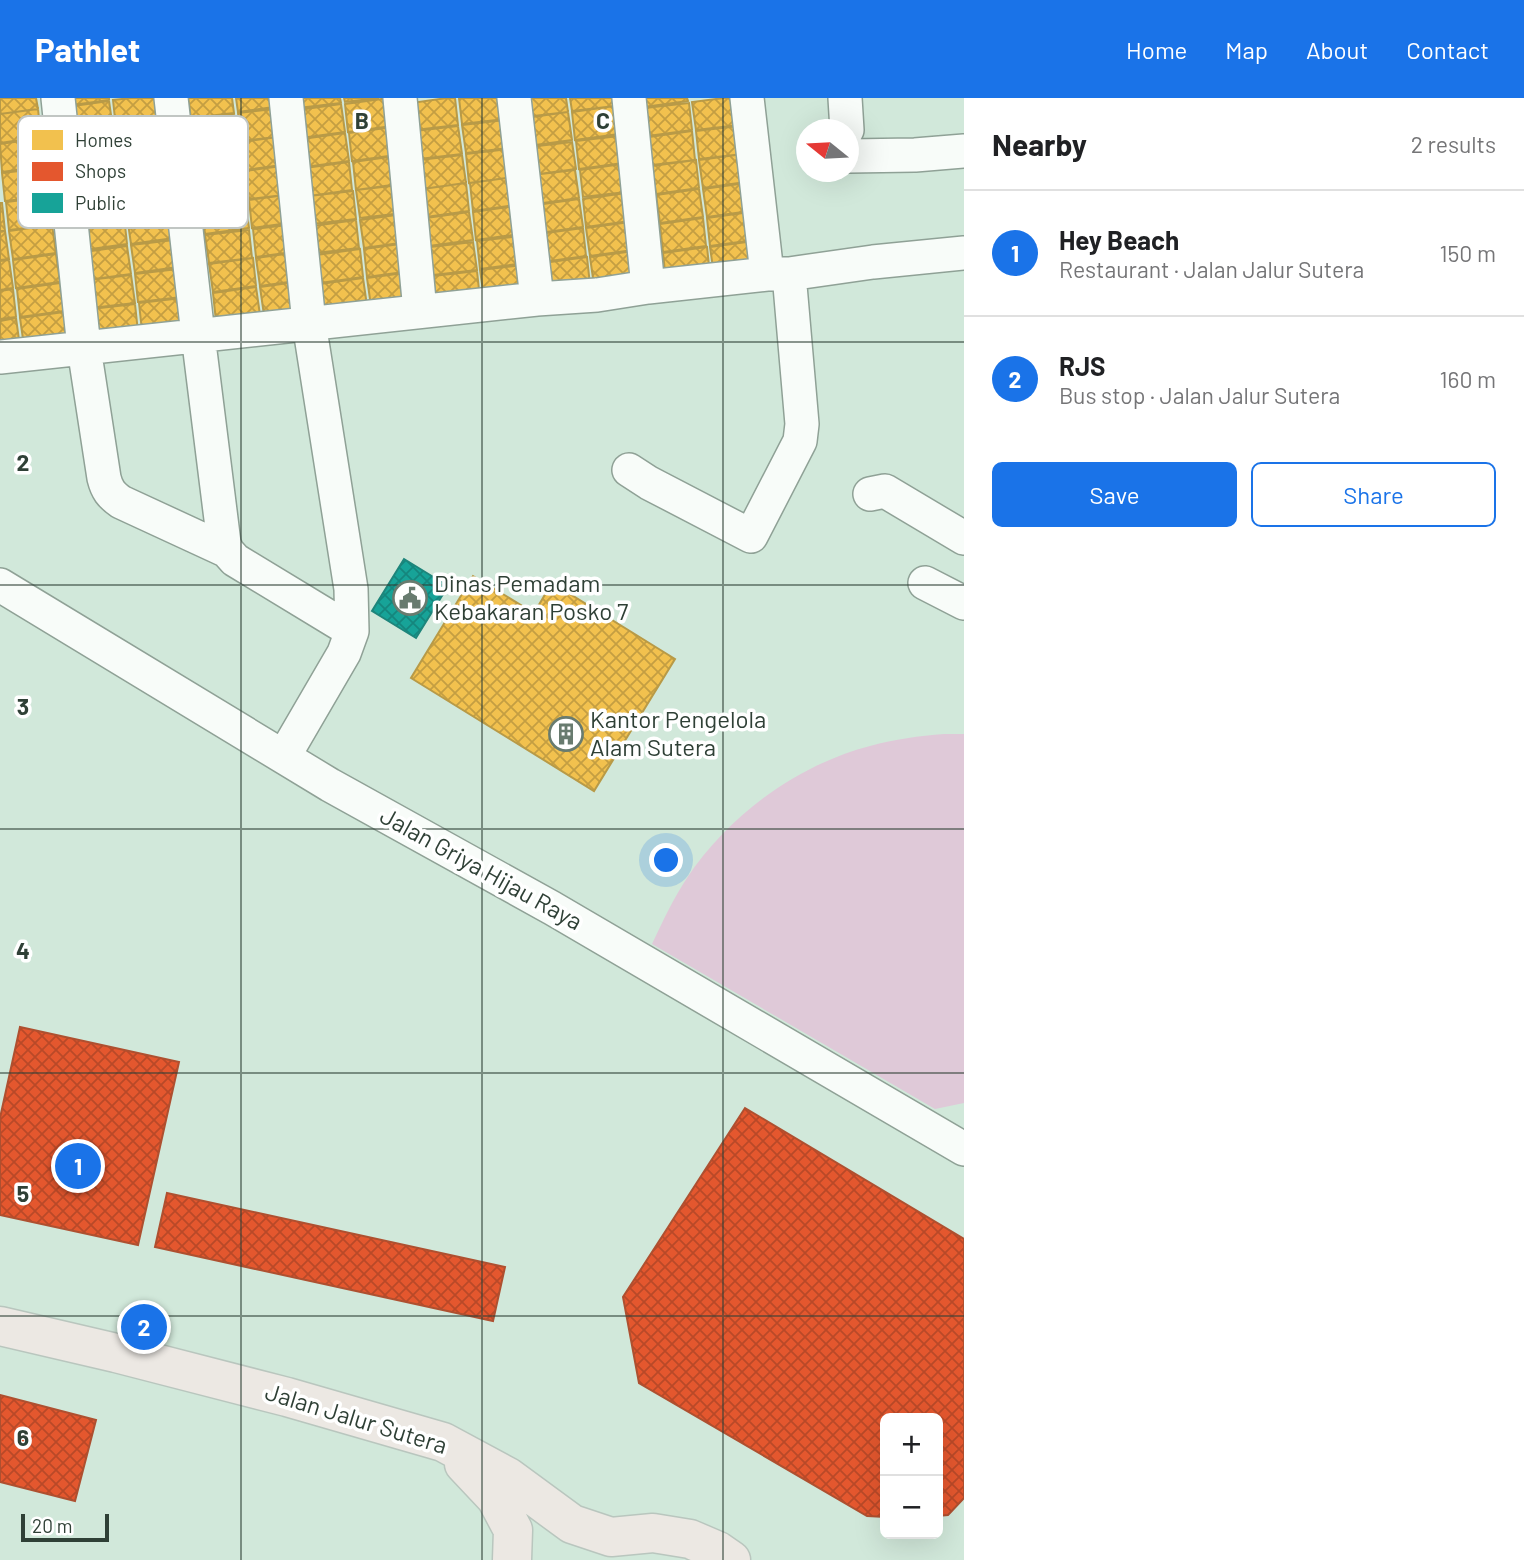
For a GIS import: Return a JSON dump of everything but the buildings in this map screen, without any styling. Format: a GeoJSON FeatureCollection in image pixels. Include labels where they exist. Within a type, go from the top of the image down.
{"type":"FeatureCollection","features":[{"type":"Feature","properties":{"kind":"main road","name":"Jalan Jalur Sutera"},"geometry":{"type":"LineString","coordinates":[[0,1325],[287,1397],[443,1442],[508,1477],[572,1524],[611,1537],[653,1533],[690,1539],[731,1560]]}},
{"type":"Feature","properties":{"kind":"main road"},"geometry":{"type":"LineString","coordinates":[[443,1442],[496,1498],[513,1530],[512,1560]]}},
{"type":"Feature","properties":{"kind":"street"},"geometry":{"type":"LineString","coordinates":[[58,98],[60,116]]}},
{"type":"Feature","properties":{"kind":"street"},"geometry":{"type":"LineString","coordinates":[[171,98],[173,116]]}},
{"type":"Feature","properties":{"kind":"street"},"geometry":{"type":"LineString","coordinates":[[284,757],[344,653],[352,631],[351,589],[309,323],[286,98]]}},
{"type":"Feature","properties":{"kind":"street"},"geometry":{"type":"LineString","coordinates":[[400,98],[420,311]]}},
{"type":"Feature","properties":{"kind":"street"},"geometry":{"type":"LineString","coordinates":[[514,98],[537,299]]}},
{"type":"Feature","properties":{"kind":"street"},"geometry":{"type":"LineString","coordinates":[[629,98],[648,287]]}},
{"type":"Feature","properties":{"kind":"street"},"geometry":{"type":"LineString","coordinates":[[629,470],[751,536],[800,441],[802,424],[747,98]]}},
{"type":"Feature","properties":{"kind":"street"},"geometry":{"type":"LineString","coordinates":[[845,98],[846,119]]}},
{"type":"Feature","properties":{"kind":"street"},"geometry":{"type":"LineString","coordinates":[[859,156],[964,151]]}},
{"type":"Feature","properties":{"kind":"street"},"geometry":{"type":"LineString","coordinates":[[72,228],[84,348],[107,489],[121,502],[227,551],[235,560],[352,631]]}},
{"type":"Feature","properties":{"kind":"street"},"geometry":{"type":"LineString","coordinates":[[186,228],[222,533],[227,551]]}},
{"type":"Feature","properties":{"kind":"street"},"geometry":{"type":"LineString","coordinates":[[0,356],[537,299],[597,295],[648,287],[964,253]]}},
{"type":"Feature","properties":{"kind":"street"},"geometry":{"type":"LineString","coordinates":[[870,494],[885,491],[964,538]]}},
{"type":"Feature","properties":{"kind":"street"},"geometry":{"type":"LineString","coordinates":[[925,583],[964,603]]}},
{"type":"Feature","properties":{"kind":"street","name":"Jalan Griya Hijau Raya"},"geometry":{"type":"LineString","coordinates":[[0,585],[330,785],[599,935],[964,1149]]}},
{"type":"Feature","properties":{"kind":"shaded area"},"geometry":{"type":"Polygon","coordinates":[[[964,734],[964,1103],[935,1109],[652,944],[677,894],[704,855],[723,833],[767,796],[791,780],[843,755],[889,741],[964,734]]]}},
{"type":"Feature","properties":{"kind":"place","name":"Dinas Pemadam Kebakaran Posko 7"},"geometry":{"type":"Point","coordinates":[410,598]}},
{"type":"Feature","properties":{"kind":"place","name":"Kantor Pengelola Alam Sutera"},"geometry":{"type":"Point","coordinates":[566,734]}},
{"type":"Feature","properties":{"kind":"place","name":"Hey Beach"},"geometry":{"type":"Point","coordinates":[78,1166]}},
{"type":"Feature","properties":{"kind":"place","name":"RJS"},"geometry":{"type":"Point","coordinates":[144,1327]}}]}
